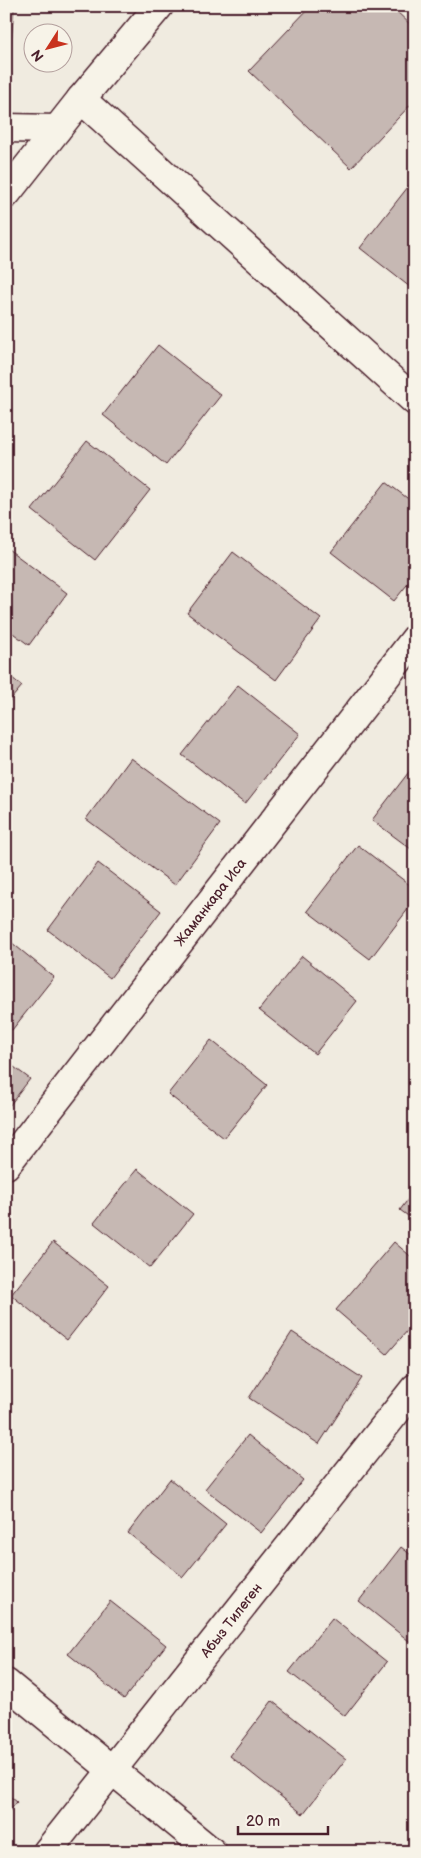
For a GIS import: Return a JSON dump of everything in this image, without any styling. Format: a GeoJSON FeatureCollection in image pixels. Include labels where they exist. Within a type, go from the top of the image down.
{"type":"FeatureCollection","features":[{"type":"Feature","properties":{"kind":"street"},"geometry":{"type":"LineString","coordinates":[[6,194],[81,99],[159,6]]}},
{"type":"Feature","properties":{"kind":"street"},"geometry":{"type":"LineString","coordinates":[[81,99],[415,400]]}},
{"type":"Feature","properties":{"kind":"street"},"geometry":{"type":"LineString","coordinates":[[6,128],[57,129]]}},
{"type":"Feature","properties":{"kind":"street","name":"Жаманкара Иса"},"geometry":{"type":"LineString","coordinates":[[6,1165],[415,639]]}},
{"type":"Feature","properties":{"kind":"street","name":"Абыз Тилеген"},"geometry":{"type":"LineString","coordinates":[[47,1852],[415,1388]]}},
{"type":"Feature","properties":{"kind":"street"},"geometry":{"type":"LineString","coordinates":[[6,1683],[212,1852]]}},
{"type":"Feature","properties":{"kind":"building"},"geometry":{"type":"Polygon","coordinates":[[[6,6],[14,6],[9,68],[6,68],[6,6]]]}},
{"type":"Feature","properties":{"kind":"building"},"geometry":{"type":"Polygon","coordinates":[[[311,6],[391,6],[415,29],[415,100],[351,168],[249,71],[311,6]]]}},
{"type":"Feature","properties":{"kind":"building"},"geometry":{"type":"Polygon","coordinates":[[[415,178],[415,291],[360,248],[415,178]]]}},
{"type":"Feature","properties":{"kind":"building"},"geometry":{"type":"Polygon","coordinates":[[[158,345],[221,395],[166,465],[103,415],[158,345]]]}},
{"type":"Feature","properties":{"kind":"building"},"geometry":{"type":"Polygon","coordinates":[[[87,441],[150,490],[95,560],[32,510],[87,441]]]}},
{"type":"Feature","properties":{"kind":"building"},"geometry":{"type":"Polygon","coordinates":[[[386,482],[415,504],[415,575],[394,601],[331,552],[386,482]]]}},
{"type":"Feature","properties":{"kind":"building"},"geometry":{"type":"Polygon","coordinates":[[[8,549],[67,593],[29,645],[6,628],[6,552],[8,549]]]}},
{"type":"Feature","properties":{"kind":"building"},"geometry":{"type":"Polygon","coordinates":[[[233,552],[321,619],[276,680],[187,613],[233,552]]]}},
{"type":"Feature","properties":{"kind":"building"},"geometry":{"type":"Polygon","coordinates":[[[6,673],[22,686],[6,705],[6,673]]]}},
{"type":"Feature","properties":{"kind":"building"},"geometry":{"type":"Polygon","coordinates":[[[238,685],[300,734],[245,804],[182,755],[238,685]]]}},
{"type":"Feature","properties":{"kind":"building"},"geometry":{"type":"Polygon","coordinates":[[[131,758],[220,824],[175,885],[86,819],[131,758]]]}},
{"type":"Feature","properties":{"kind":"building"},"geometry":{"type":"Polygon","coordinates":[[[415,764],[415,852],[372,820],[415,764]]]}},
{"type":"Feature","properties":{"kind":"building"},"geometry":{"type":"Polygon","coordinates":[[[358,845],[415,889],[415,900],[370,959],[307,911],[358,845]]]}},
{"type":"Feature","properties":{"kind":"building"},"geometry":{"type":"Polygon","coordinates":[[[98,863],[161,911],[110,978],[48,930],[98,863]]]}},
{"type":"Feature","properties":{"kind":"building"},"geometry":{"type":"Polygon","coordinates":[[[6,938],[54,977],[12,1030],[6,1026],[6,938]]]}},
{"type":"Feature","properties":{"kind":"building"},"geometry":{"type":"Polygon","coordinates":[[[302,956],[357,1001],[315,1054],[259,1010],[302,956]]]}},
{"type":"Feature","properties":{"kind":"building"},"geometry":{"type":"Polygon","coordinates":[[[211,1040],[267,1085],[224,1138],[168,1094],[211,1040]]]}},
{"type":"Feature","properties":{"kind":"building"},"geometry":{"type":"Polygon","coordinates":[[[6,1061],[30,1079],[6,1110],[6,1061]]]}},
{"type":"Feature","properties":{"kind":"building"},"geometry":{"type":"Polygon","coordinates":[[[137,1169],[193,1214],[150,1268],[94,1223],[137,1169]]]}},
{"type":"Feature","properties":{"kind":"building"},"geometry":{"type":"Polygon","coordinates":[[[415,1190],[415,1221],[400,1210],[415,1190]]]}},
{"type":"Feature","properties":{"kind":"building"},"geometry":{"type":"Polygon","coordinates":[[[53,1242],[109,1286],[67,1340],[11,1295],[53,1242]]]}},
{"type":"Feature","properties":{"kind":"building"},"geometry":{"type":"Polygon","coordinates":[[[394,1242],[415,1260],[415,1322],[387,1354],[336,1310],[394,1242]]]}},
{"type":"Feature","properties":{"kind":"building"},"geometry":{"type":"Polygon","coordinates":[[[292,1332],[362,1378],[319,1444],[249,1398],[292,1332]]]}},
{"type":"Feature","properties":{"kind":"building"},"geometry":{"type":"Polygon","coordinates":[[[248,1435],[303,1480],[261,1533],[205,1489],[248,1435]]]}},
{"type":"Feature","properties":{"kind":"building"},"geometry":{"type":"Polygon","coordinates":[[[170,1479],[226,1524],[183,1577],[128,1533],[170,1479]]]}},
{"type":"Feature","properties":{"kind":"building"},"geometry":{"type":"Polygon","coordinates":[[[401,1547],[415,1558],[414,1645],[359,1601],[401,1547]]]}},
{"type":"Feature","properties":{"kind":"building"},"geometry":{"type":"Polygon","coordinates":[[[110,1601],[166,1645],[124,1699],[68,1654],[110,1601]]]}},
{"type":"Feature","properties":{"kind":"building"},"geometry":{"type":"Polygon","coordinates":[[[332,1618],[387,1662],[345,1716],[289,1672],[332,1618]]]}},
{"type":"Feature","properties":{"kind":"building"},"geometry":{"type":"Polygon","coordinates":[[[272,1701],[346,1759],[303,1814],[230,1756],[272,1701]]]}},
{"type":"Feature","properties":{"kind":"building"},"geometry":{"type":"Polygon","coordinates":[[[6,1793],[17,1802],[6,1815],[6,1793]]]}}]}
